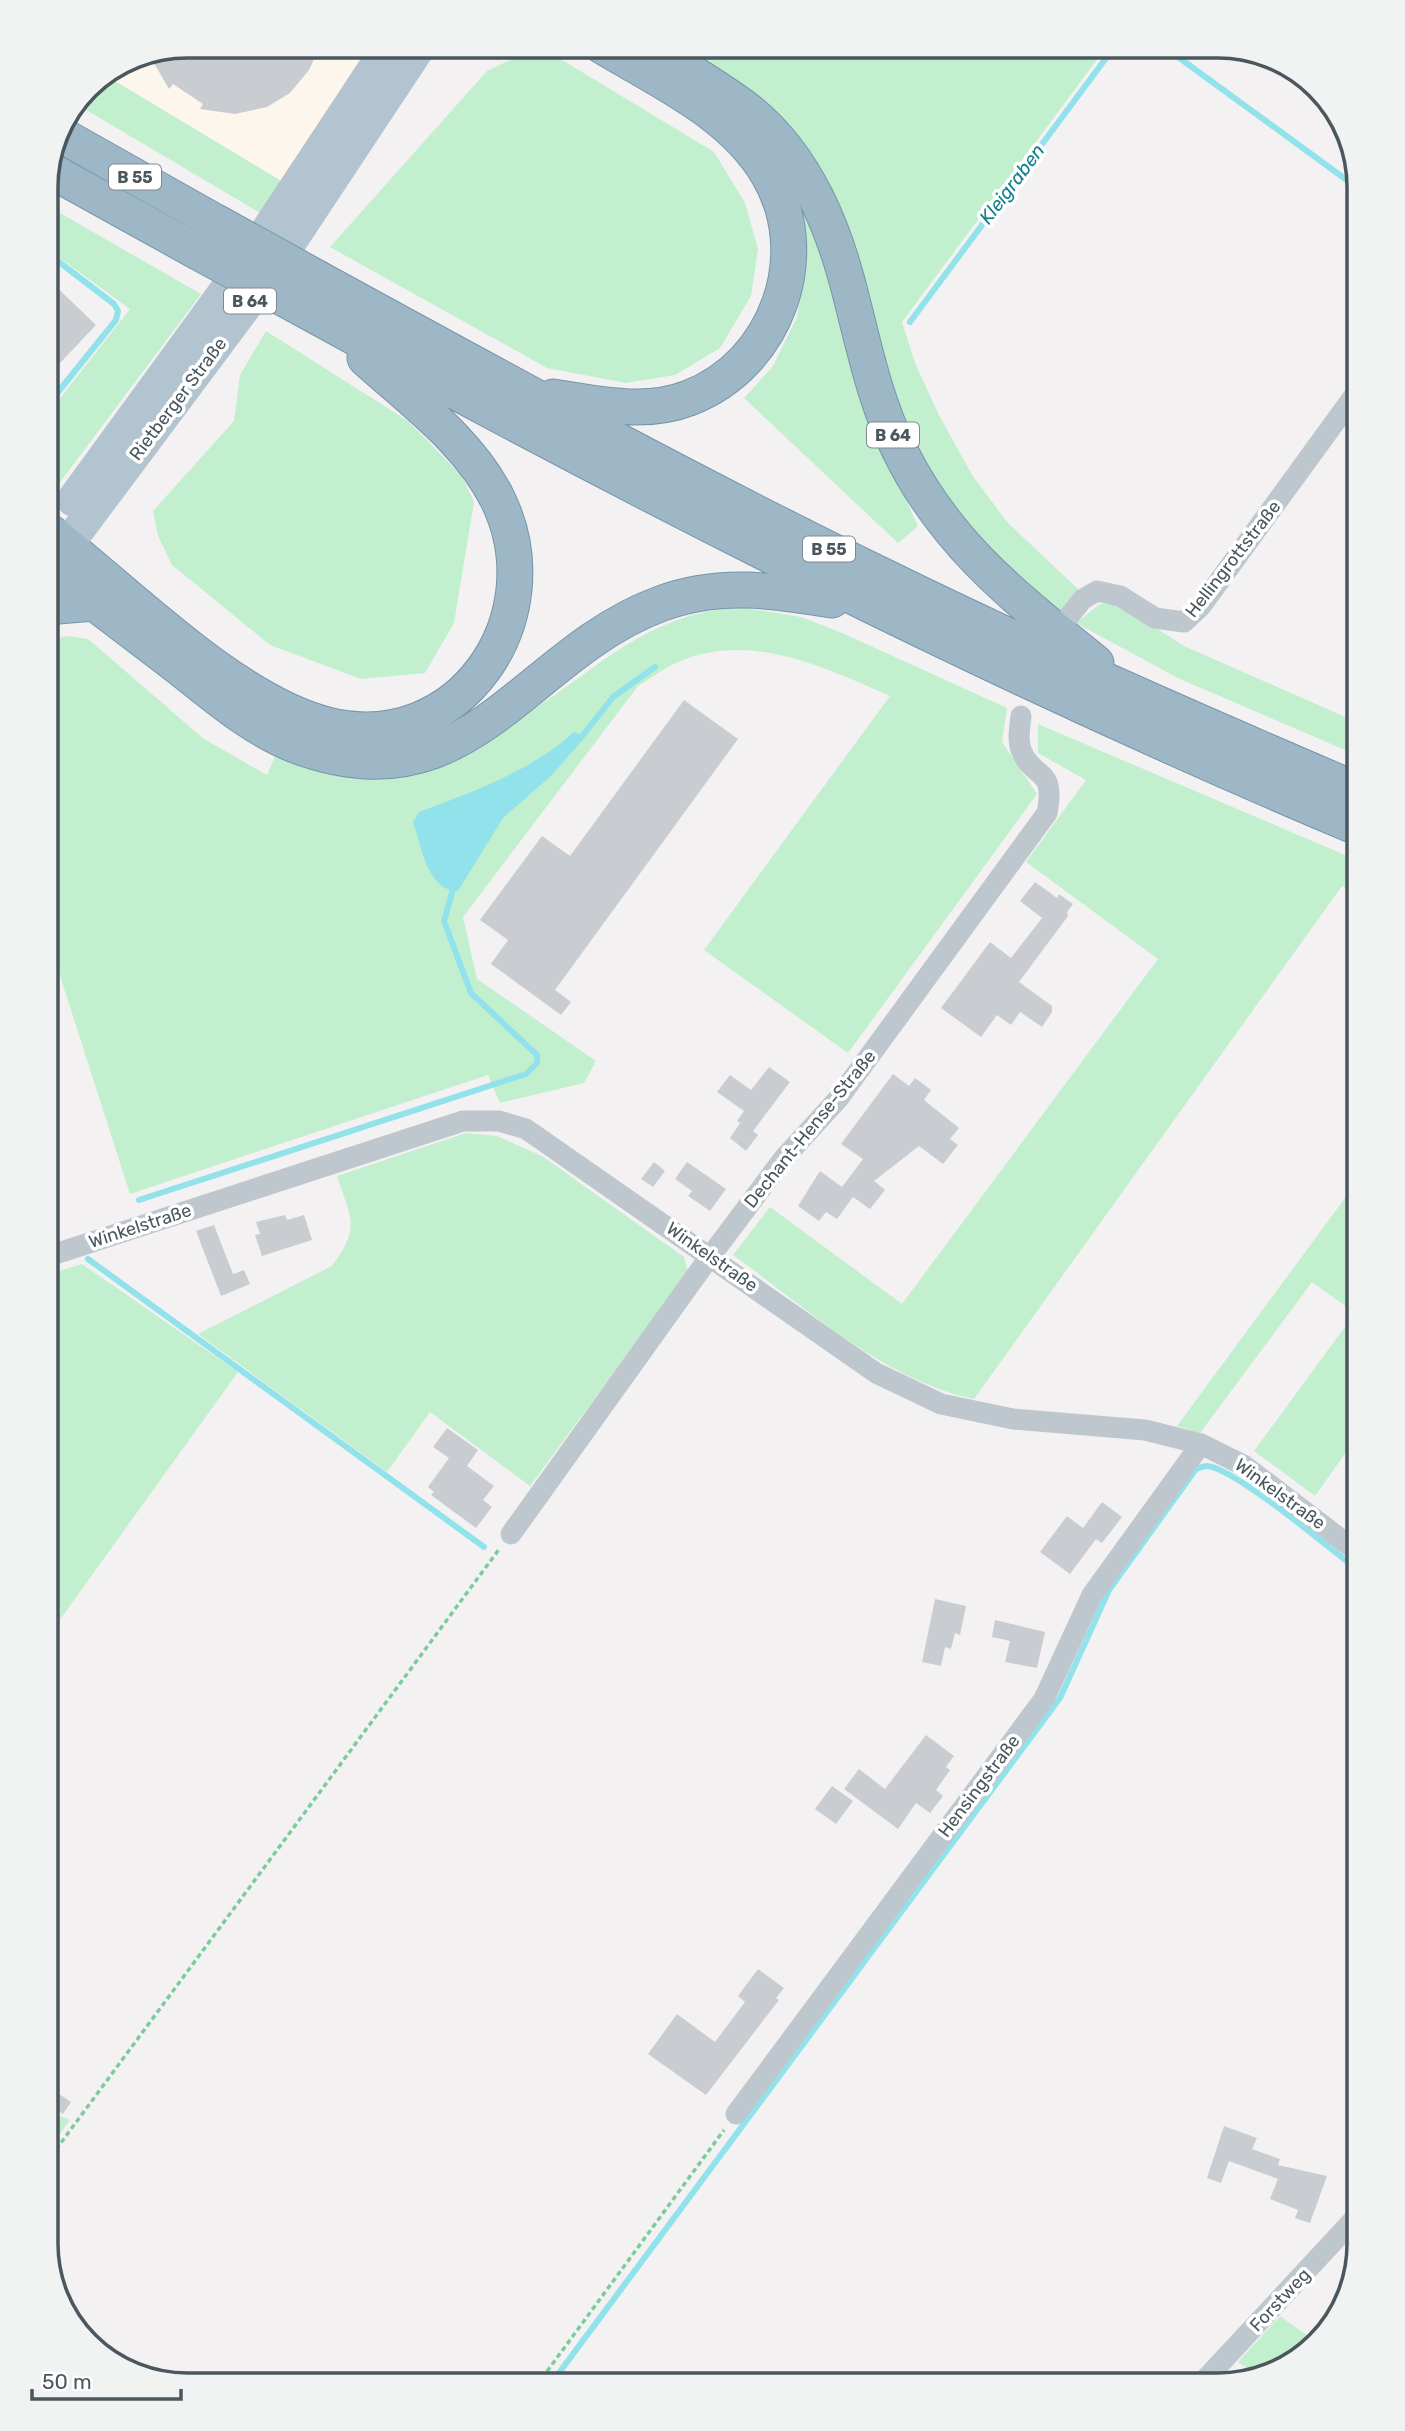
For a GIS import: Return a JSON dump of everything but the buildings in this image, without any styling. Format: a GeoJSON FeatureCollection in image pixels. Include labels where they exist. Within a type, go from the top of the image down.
{"type":"FeatureCollection","features":[{"type":"Feature","properties":{"kind":"highway","name":"B 55"},"geometry":{"type":"LineString","coordinates":[[529,394],[617,407],[651,406],[688,399],[722,383],[744,362],[766,335],[782,303],[789,241],[782,206],[768,174],[734,131],[681,93],[622,58]]}},
{"type":"Feature","properties":{"kind":"highway","name":"B 64"},"geometry":{"type":"LineString","coordinates":[[666,58],[750,113],[790,156],[810,184],[831,229],[876,390],[899,451],[930,504],[962,548],[1016,599],[1134,694],[1347,785]]}},
{"type":"Feature","properties":{"kind":"highway","name":"B 55"},"geometry":{"type":"LineString","coordinates":[[68,138],[529,394],[883,576],[1134,694]]}},
{"type":"Feature","properties":{"kind":"highway","name":"B 55"},"geometry":{"type":"LineString","coordinates":[[58,175],[535,435],[865,605]]}},
{"type":"Feature","properties":{"kind":"highway","name":"B 55"},"geometry":{"type":"LineString","coordinates":[[58,559],[242,684],[302,717],[330,726],[385,727],[415,720],[443,707],[468,688],[489,664],[503,638],[517,584],[516,555],[509,526],[498,499],[459,445],[314,316]]}},
{"type":"Feature","properties":{"kind":"highway"},"geometry":{"type":"LineString","coordinates":[[58,562],[94,603],[232,708],[271,734],[316,753],[366,762],[421,755],[453,743],[499,713],[606,632],[658,604],[714,590],[756,589],[865,605],[1109,719],[1347,822]]}},
{"type":"Feature","properties":{"kind":"highway"},"geometry":{"type":"LineString","coordinates":[[58,606],[94,603]]}},
{"type":"Feature","properties":{"kind":"main road","name":"Rietberger Straße"},"geometry":{"type":"LineString","coordinates":[[58,544],[381,58]]}},
{"type":"Feature","properties":{"kind":"main road","name":"Rietberger Straße"},"geometry":{"type":"LineString","coordinates":[[58,545],[265,280],[412,58]]}},
{"type":"Feature","properties":{"kind":"street","name":"Hellingrottstraße"},"geometry":{"type":"LineString","coordinates":[[1070,615],[1083,600],[1097,591],[1120,596],[1155,618],[1184,622],[1201,606],[1347,407]]}},
{"type":"Feature","properties":{"kind":"street","name":"Dechant-Hense-Straße"},"geometry":{"type":"LineString","coordinates":[[511,1534],[711,1256],[784,1158],[838,1099],[1046,813],[1051,792],[1048,780],[1022,752],[1018,739],[1021,716]]}},
{"type":"Feature","properties":{"kind":"street","name":"Winkelstraße"},"geometry":{"type":"LineString","coordinates":[[58,1253],[463,1121],[499,1121],[526,1129],[876,1373],[941,1404],[1013,1419],[1145,1430],[1201,1444],[1245,1466],[1347,1543]]}},
{"type":"Feature","properties":{"kind":"street","name":"Hensingstraße"},"geometry":{"type":"LineString","coordinates":[[736,2114],[1044,1699],[1092,1595],[1201,1444]]}},
{"type":"Feature","properties":{"kind":"street","name":"Forstweg"},"geometry":{"type":"LineString","coordinates":[[1211,2373],[1347,2228]]}},
{"type":"Feature","properties":{"kind":"path"},"geometry":{"type":"LineString","coordinates":[[58,2147],[511,1534]]}},
{"type":"Feature","properties":{"kind":"path"},"geometry":{"type":"LineString","coordinates":[[546,2373],[736,2114]]}},
{"type":"Feature","properties":{"kind":"shaded area"},"geometry":{"type":"Polygon","coordinates":[[[178,58],[368,58],[283,182],[113,80],[145,65],[178,58]]]}},
{"type":"Feature","properties":{"kind":"green space"},"geometry":{"type":"Polygon","coordinates":[[[514,58],[559,58],[714,152],[745,203],[758,249],[751,296],[720,348],[675,375],[626,383],[547,368],[330,247],[487,71],[514,58]]]}},
{"type":"Feature","properties":{"kind":"green space"},"geometry":{"type":"Polygon","coordinates":[[[683,58],[1098,58],[902,322],[915,363],[939,415],[972,475],[1007,522],[1079,590],[1062,614],[1025,587],[942,497],[887,388],[858,272],[683,58]]]}},
{"type":"Feature","properties":{"kind":"green space"},"geometry":{"type":"Polygon","coordinates":[[[113,80],[283,182],[262,214],[84,109],[113,80]]]}},
{"type":"Feature","properties":{"kind":"green space"},"geometry":{"type":"Polygon","coordinates":[[[786,183],[822,229],[888,460],[918,526],[898,543],[744,398],[773,366],[797,317],[805,263],[786,183]]]}},
{"type":"Feature","properties":{"kind":"green space"},"geometry":{"type":"Polygon","coordinates":[[[58,212],[201,294],[58,485],[58,401],[130,309],[58,257],[58,212]]]}},
{"type":"Feature","properties":{"kind":"green space"},"geometry":{"type":"Polygon","coordinates":[[[266,331],[408,421],[462,476],[474,502],[454,623],[425,673],[361,679],[270,645],[172,565],[158,536],[153,511],[234,421],[240,375],[266,331]]]}},
{"type":"Feature","properties":{"kind":"green space"},"geometry":{"type":"Polygon","coordinates":[[[1117,603],[1184,646],[1347,718],[1347,751],[1180,679],[1076,623],[1100,604],[1117,603]]]}},
{"type":"Feature","properties":{"kind":"green space"},"geometry":{"type":"Polygon","coordinates":[[[740,607],[801,617],[1007,708],[1002,742],[1037,794],[848,1053],[704,950],[890,696],[812,664],[785,656],[730,650],[703,654],[671,665],[638,686],[463,917],[477,979],[596,1061],[584,1083],[500,1103],[488,1075],[130,1194],[58,969],[58,638],[67,636],[88,639],[204,739],[267,775],[276,754],[336,775],[373,778],[412,768],[503,728],[548,700],[622,647],[675,621],[705,612],[740,607]]]}},
{"type":"Feature","properties":{"kind":"green space"},"geometry":{"type":"Polygon","coordinates":[[[1038,724],[1347,856],[1347,888],[1342,886],[974,1399],[941,1390],[878,1359],[817,1319],[733,1255],[770,1207],[902,1304],[1158,959],[1026,862],[1086,780],[1038,753],[1038,724]]]}},
{"type":"Feature","properties":{"kind":"green space"},"geometry":{"type":"Polygon","coordinates":[[[466,1133],[497,1136],[542,1156],[684,1257],[688,1272],[530,1486],[430,1412],[387,1472],[198,1334],[332,1266],[347,1242],[351,1223],[337,1176],[466,1133]]]}},
{"type":"Feature","properties":{"kind":"green space"},"geometry":{"type":"Polygon","coordinates":[[[1347,1195],[1347,1307],[1312,1282],[1200,1433],[1177,1426],[1347,1195]]]}},
{"type":"Feature","properties":{"kind":"green space"},"geometry":{"type":"Polygon","coordinates":[[[82,1264],[238,1372],[58,1622],[58,1271],[82,1264]]]}},
{"type":"Feature","properties":{"kind":"green space"},"geometry":{"type":"Polygon","coordinates":[[[1347,1324],[1347,1451],[1315,1496],[1254,1451],[1347,1324]]]}},
{"type":"Feature","properties":{"kind":"green space"},"geometry":{"type":"Polygon","coordinates":[[[58,2116],[70,2120],[58,2136],[58,2116]]]}},
{"type":"Feature","properties":{"kind":"green space"},"geometry":{"type":"Polygon","coordinates":[[[1280,2316],[1308,2336],[1290,2352],[1252,2369],[1238,2362],[1280,2316]]]}},
{"type":"Feature","properties":{"kind":"water"},"geometry":{"type":"Polygon","coordinates":[[[574,732],[585,737],[552,775],[503,818],[458,891],[447,889],[439,883],[427,865],[413,822],[419,812],[520,769],[574,732]]]}},
{"type":"Feature","properties":{"kind":"waterway","name":"Kleigraben"},"geometry":{"type":"LineString","coordinates":[[910,322],[1106,58]]}},
{"type":"Feature","properties":{"kind":"waterway","name":"Kleigraben"},"geometry":{"type":"LineString","coordinates":[[1179,58],[1347,180]]}},
{"type":"Feature","properties":{"kind":"waterway"},"geometry":{"type":"LineString","coordinates":[[58,261],[114,304],[118,311],[116,320],[58,392]]}},
{"type":"Feature","properties":{"kind":"waterway","name":"Kleigraben"},"geometry":{"type":"LineString","coordinates":[[579,740],[613,697],[655,667]]}},
{"type":"Feature","properties":{"kind":"waterway"},"geometry":{"type":"LineString","coordinates":[[139,1200],[526,1074],[537,1063],[537,1055],[471,993],[444,921],[454,886]]}},
{"type":"Feature","properties":{"kind":"waterway"},"geometry":{"type":"LineString","coordinates":[[88,1259],[484,1547]]}},
{"type":"Feature","properties":{"kind":"waterway"},"geometry":{"type":"LineString","coordinates":[[559,2373],[1060,1698],[1109,1590],[1196,1469],[1207,1466],[1239,1480],[1347,1562]]}}]}
